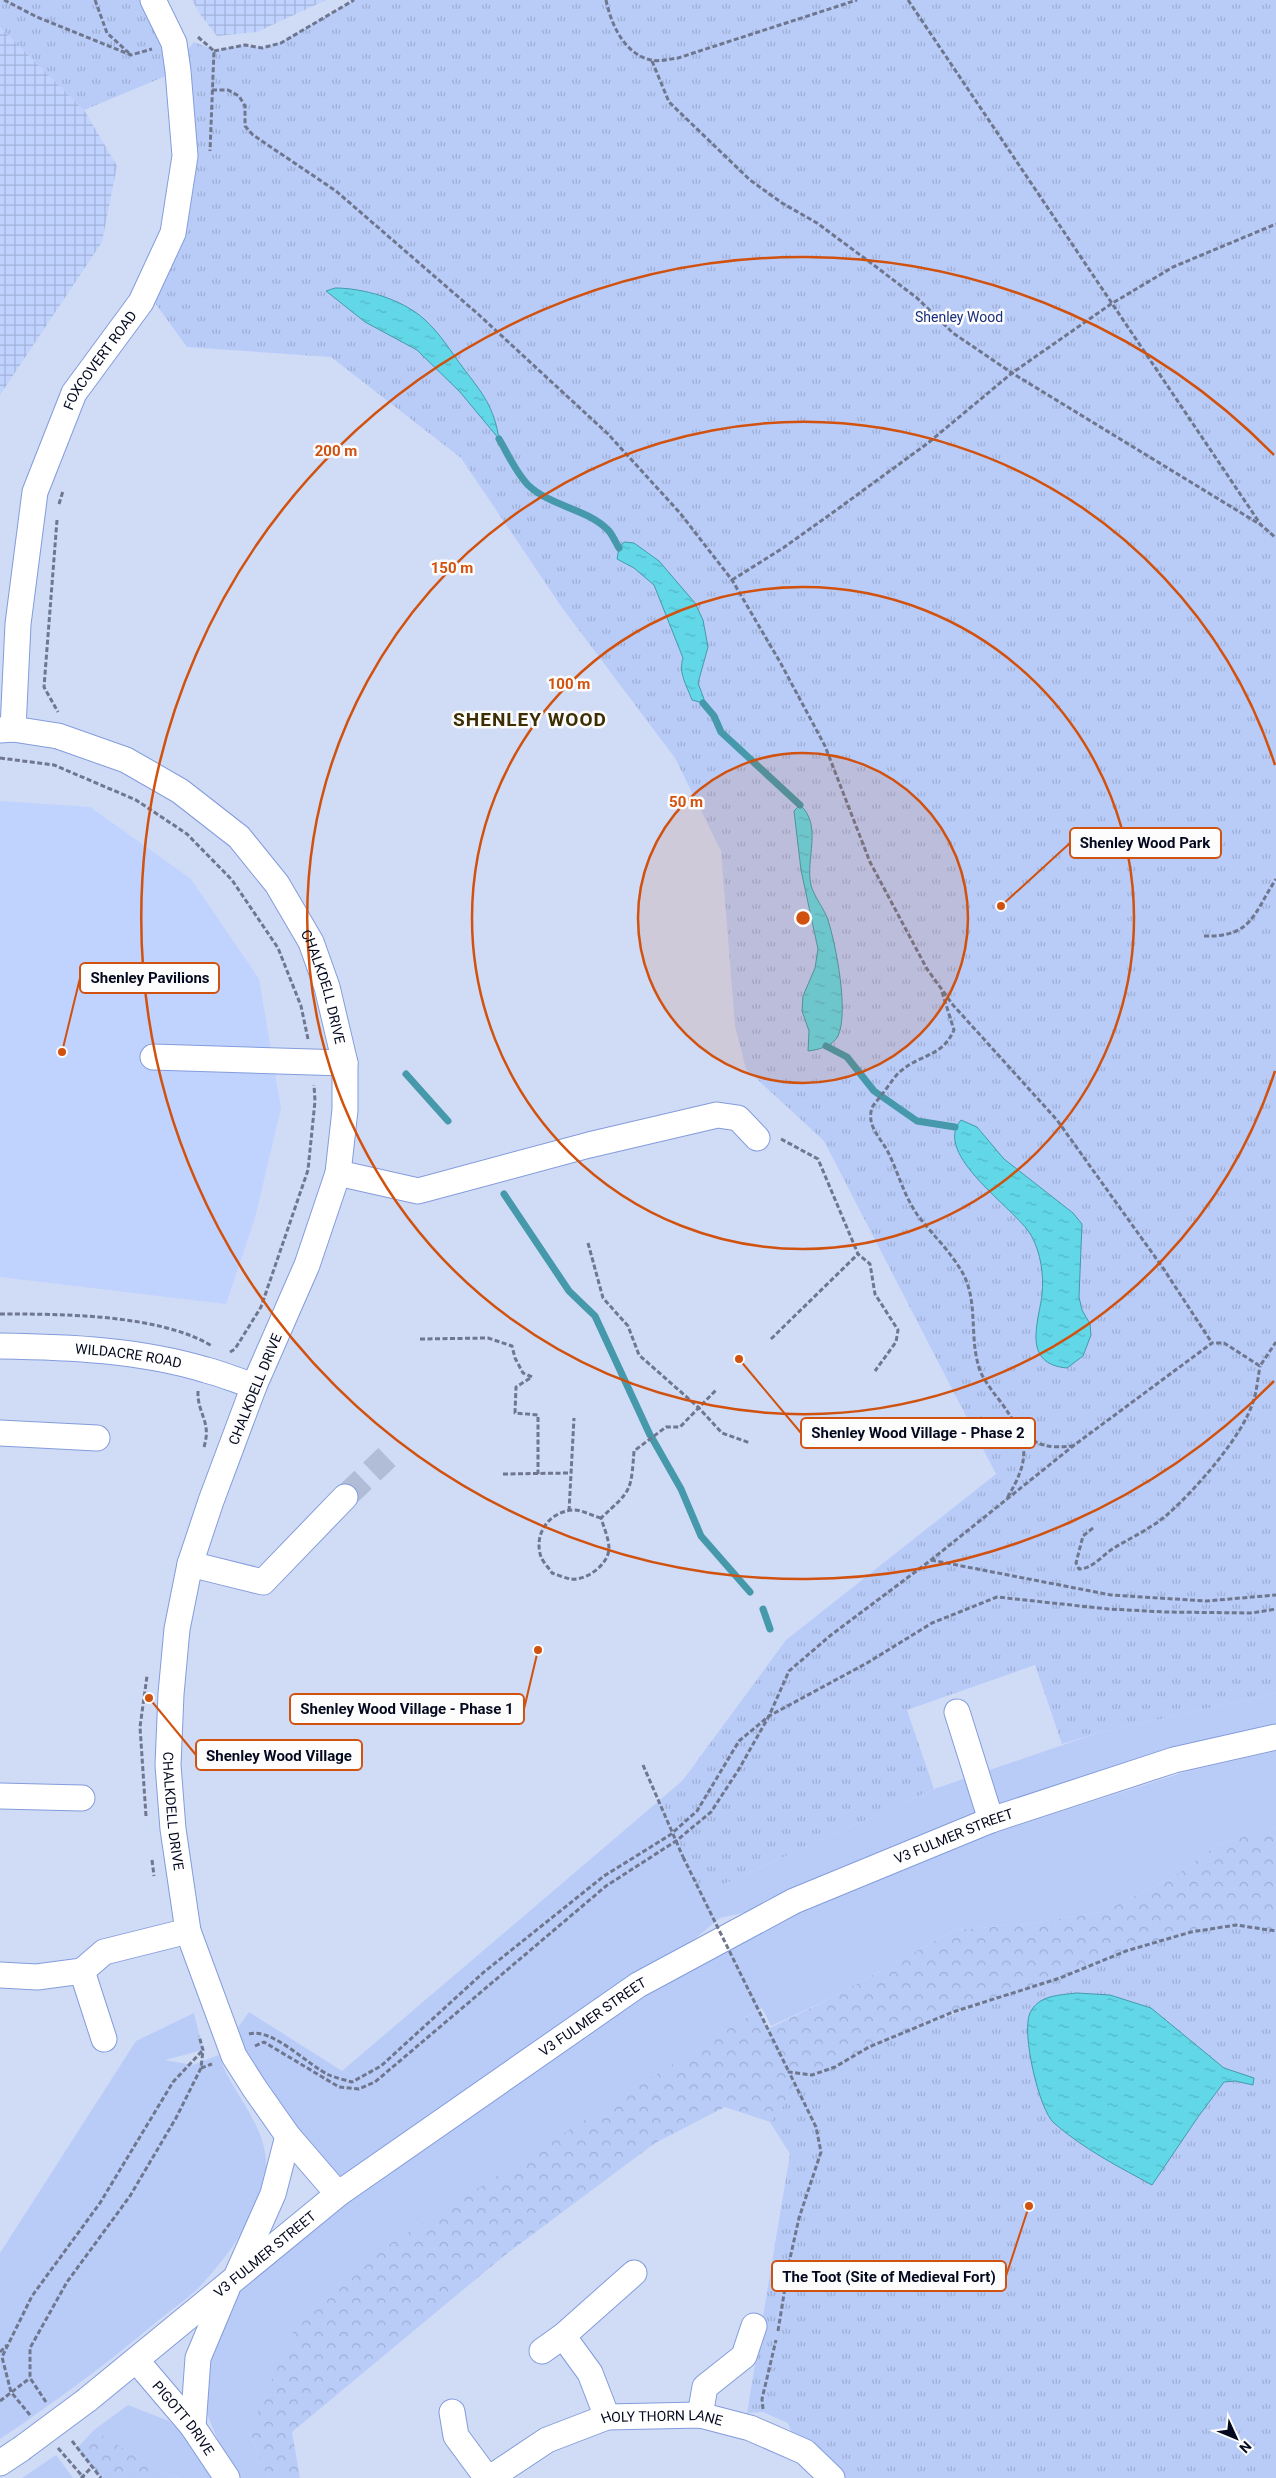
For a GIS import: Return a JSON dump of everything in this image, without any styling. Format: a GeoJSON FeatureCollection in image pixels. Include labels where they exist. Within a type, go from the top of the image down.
{"type":"FeatureCollection","features":[{"type":"Feature","properties":{"kind":"street","name":"FOXCOVERT ROAD"},"geometry":{"type":"LineString","coordinates":[[7,730],[35,492],[74,393],[142,302],[173,234],[185,156],[178,71],[174,43],[153,0]]}},
{"type":"Feature","properties":{"kind":"street","name":"CHALKDELL DRIVE"},"geometry":{"type":"LineString","coordinates":[[7,730],[58,736],[126,760],[180,791],[239,837],[277,884],[311,942],[327,987],[345,1063],[345,1110],[338,1173],[307,1266],[254,1386],[211,1501],[190,1564],[177,1629],[171,1694],[168,1765],[173,1829],[188,1931],[232,2048],[254,2090],[288,2136],[338,2194]]}},
{"type":"Feature","properties":{"kind":"street"},"geometry":{"type":"LineString","coordinates":[[153,1057],[345,1063]]}},
{"type":"Feature","properties":{"kind":"street"},"geometry":{"type":"LineString","coordinates":[[338,1173],[418,1191],[589,1145],[717,1115],[738,1118],[757,1138]]}},
{"type":"Feature","properties":{"kind":"street","name":"WILDACRE ROAD"},"geometry":{"type":"LineString","coordinates":[[0,1346],[51,1347],[153,1358],[206,1369],[254,1386]]}},
{"type":"Feature","properties":{"kind":"street"},"geometry":{"type":"LineString","coordinates":[[0,1433],[97,1438]]}},
{"type":"Feature","properties":{"kind":"street"},"geometry":{"type":"LineString","coordinates":[[190,1564],[262,1582],[345,1497]]}},
{"type":"Feature","properties":{"kind":"street"},"geometry":{"type":"LineString","coordinates":[[957,1712],[991,1820]]}},
{"type":"Feature","properties":{"kind":"street","name":"V3 FULMER STREET"},"geometry":{"type":"LineString","coordinates":[[0,2463],[87,2400],[338,2194],[638,1985],[794,1901],[991,1820],[1174,1760],[1276,1736]]}},
{"type":"Feature","properties":{"kind":"street"},"geometry":{"type":"LineString","coordinates":[[0,1796],[82,1798]]}},
{"type":"Feature","properties":{"kind":"street"},"geometry":{"type":"LineString","coordinates":[[0,1975],[36,1977],[82,1971],[104,1952],[188,1931]]}},
{"type":"Feature","properties":{"kind":"street"},"geometry":{"type":"LineString","coordinates":[[82,1971],[104,2039]]}},
{"type":"Feature","properties":{"kind":"street"},"geometry":{"type":"LineString","coordinates":[[193,2427],[198,2358],[273,2194],[288,2136]]}},
{"type":"Feature","properties":{"kind":"street"},"geometry":{"type":"LineString","coordinates":[[542,2351],[563,2336],[634,2273]]}},
{"type":"Feature","properties":{"kind":"street"},"geometry":{"type":"LineString","coordinates":[[700,2415],[705,2387],[744,2356],[754,2326]]}},
{"type":"Feature","properties":{"kind":"street"},"geometry":{"type":"LineString","coordinates":[[563,2336],[590,2373],[607,2417]]}},
{"type":"Feature","properties":{"kind":"street","name":"PIGOTT DRIVE"},"geometry":{"type":"LineString","coordinates":[[136,2360],[193,2427],[227,2478]]}},
{"type":"Feature","properties":{"kind":"street","name":"HOLY THORN LANE"},"geometry":{"type":"LineString","coordinates":[[452,2412],[448,2441],[489,2478],[547,2440],[607,2417],[700,2415],[750,2428],[805,2452],[832,2478]]}},
{"type":"Feature","properties":{"kind":"path"},"geometry":{"type":"LineString","coordinates":[[4,0],[37,17],[131,55],[195,35],[214,50],[245,45],[262,48],[281,42],[354,0]]}},
{"type":"Feature","properties":{"kind":"path"},"geometry":{"type":"LineString","coordinates":[[95,0],[106,33],[131,55]]}},
{"type":"Feature","properties":{"kind":"path"},"geometry":{"type":"LineString","coordinates":[[606,0],[610,17],[623,41],[635,53],[652,61],[678,58],[857,0]]}},
{"type":"Feature","properties":{"kind":"path"},"geometry":{"type":"LineString","coordinates":[[908,0],[1261,525]]}},
{"type":"Feature","properties":{"kind":"path"},"geometry":{"type":"LineString","coordinates":[[210,156],[214,50]]}},
{"type":"Feature","properties":{"kind":"path"},"geometry":{"type":"LineString","coordinates":[[652,61],[669,102],[750,180],[782,203],[817,223],[875,266],[917,298],[953,333],[1012,373],[1261,525],[1276,538]]}},
{"type":"Feature","properties":{"kind":"path"},"geometry":{"type":"LineString","coordinates":[[212,90],[228,90],[239,96],[245,106],[245,126],[253,135],[343,198],[478,314],[608,434],[680,513],[732,580],[780,662],[825,746],[870,862],[927,969],[953,1005],[1057,1120],[1163,1268],[1212,1343]]}},
{"type":"Feature","properties":{"kind":"path"},"geometry":{"type":"LineString","coordinates":[[732,580],[784,548],[928,443],[1012,373],[1111,304],[1173,267],[1276,224]]}},
{"type":"Feature","properties":{"kind":"path"},"geometry":{"type":"LineString","coordinates":[[59,505],[64,488]]}},
{"type":"Feature","properties":{"kind":"path"},"geometry":{"type":"LineString","coordinates":[[0,758],[54,765],[59,715],[44,687],[58,514]]}},
{"type":"Feature","properties":{"kind":"path"},"geometry":{"type":"LineString","coordinates":[[1204,936],[1224,936],[1243,928],[1257,914],[1276,879]]}},
{"type":"Feature","properties":{"kind":"path"},"geometry":{"type":"LineString","coordinates":[[941,989],[954,1030],[949,1041],[940,1050],[902,1070],[872,1107],[870,1117],[874,1131],[889,1153],[900,1185],[918,1216],[946,1248],[967,1279],[973,1300],[974,1340],[980,1371],[986,1382],[1020,1430],[1034,1442],[1052,1447],[1073,1446]]}},
{"type":"Feature","properties":{"kind":"path"},"geometry":{"type":"LineString","coordinates":[[757,1138],[768,1134],[818,1159],[858,1254],[870,1264],[875,1294],[898,1330],[896,1342],[875,1371]]}},
{"type":"Feature","properties":{"kind":"path"},"geometry":{"type":"LineString","coordinates":[[588,1243],[603,1298],[628,1326],[639,1355],[698,1407],[722,1433],[750,1443]]}},
{"type":"Feature","properties":{"kind":"path"},"geometry":{"type":"LineString","coordinates":[[771,1339],[858,1254]]}},
{"type":"Feature","properties":{"kind":"path"},"geometry":{"type":"LineString","coordinates":[[0,1314],[70,1314],[152,1325],[194,1335],[212,1346],[216,1351]]}},
{"type":"Feature","properties":{"kind":"path"},"geometry":{"type":"LineString","coordinates":[[420,1339],[488,1338],[512,1346],[515,1358],[523,1374],[532,1377],[516,1387],[516,1413],[538,1415],[538,1474]]}},
{"type":"Feature","properties":{"kind":"path"},"geometry":{"type":"LineString","coordinates":[[35,2421],[11,2392],[2,2356],[32,2296],[100,2203],[173,2082],[203,2050],[232,2048],[264,2042],[339,2087],[359,2089],[375,2082],[606,1886],[676,1841],[711,1812],[739,1769],[769,1716],[789,1670],[831,1635],[931,1560],[1073,1446],[1212,1343],[1224,1342],[1260,1366]]}},
{"type":"Feature","properties":{"kind":"path"},"geometry":{"type":"LineString","coordinates":[[1094,1528],[1083,1536],[1076,1563],[1079,1569],[1087,1569],[1114,1548],[1135,1538],[1168,1514],[1208,1472],[1240,1429],[1254,1400],[1260,1366],[1276,1342]]}},
{"type":"Feature","properties":{"kind":"path"},"geometry":{"type":"LineString","coordinates":[[601,1518],[627,1493],[632,1482],[634,1451],[666,1426],[680,1427],[717,1389]]}},
{"type":"Feature","properties":{"kind":"path"},"geometry":{"type":"LineString","coordinates":[[568,1511],[574,1418]]}},
{"type":"Feature","properties":{"kind":"path"},"geometry":{"type":"LineString","coordinates":[[1004,1502],[1019,1477],[1022,1468],[1024,1445],[1020,1430]]}},
{"type":"Feature","properties":{"kind":"path"},"geometry":{"type":"LineString","coordinates":[[503,1474],[570,1473]]}},
{"type":"Feature","properties":{"kind":"path"},"geometry":{"type":"LineString","coordinates":[[577,1510],[601,1518],[606,1531],[609,1551],[603,1562],[589,1576],[573,1580],[552,1574],[541,1557],[539,1537],[545,1524],[556,1514],[577,1510]]}},
{"type":"Feature","properties":{"kind":"path"},"geometry":{"type":"LineString","coordinates":[[931,1560],[1111,1596],[1206,1601],[1276,1595]]}},
{"type":"Feature","properties":{"kind":"path"},"geometry":{"type":"LineString","coordinates":[[201,2068],[253,2033],[275,2040],[329,2075],[352,2082],[380,2066],[484,1972],[604,1876],[673,1833],[697,1811],[739,1741],[769,1716],[868,1663],[932,1623],[997,1597],[1108,1610],[1252,1613],[1276,1609]]}},
{"type":"Feature","properties":{"kind":"path"},"geometry":{"type":"LineString","coordinates":[[643,1765],[683,1857],[816,2127],[821,2152],[799,2218],[791,2254],[783,2310],[762,2400],[763,2412]]}},
{"type":"Feature","properties":{"kind":"path"},"geometry":{"type":"LineString","coordinates":[[789,2072],[812,2075],[835,2067],[869,2047],[953,2012],[1060,1978],[1126,1951],[1182,1935],[1236,1925],[1276,1931]]}},
{"type":"Feature","properties":{"kind":"path"},"geometry":{"type":"LineString","coordinates":[[0,2352],[9,2343]]}},
{"type":"Feature","properties":{"kind":"path"},"geometry":{"type":"LineString","coordinates":[[0,2401],[30,2378]]}},
{"type":"Feature","properties":{"kind":"path"},"geometry":{"type":"LineString","coordinates":[[53,2442],[82,2478],[92,2467]]}},
{"type":"Feature","properties":{"kind":"path"},"geometry":{"type":"LineString","coordinates":[[77,2448],[100,2478]]}},
{"type":"Feature","properties":{"kind":"shaded area"},"geometry":{"type":"Polygon","coordinates":[[[192,0],[326,0],[257,32],[217,36],[192,0]]]}},
{"type":"Feature","properties":{"kind":"shaded area"},"geometry":{"type":"Polygon","coordinates":[[[0,27],[84,110],[117,166],[102,242],[0,395],[0,27]]]}},
{"type":"Feature","properties":{"kind":"shaded area"},"geometry":{"type":"Polygon","coordinates":[[[0,801],[90,807],[191,879],[259,979],[281,1108],[255,1218],[226,1304],[0,1277],[0,801]]]}},
{"type":"Feature","properties":{"kind":"green space"},"geometry":{"type":"Polygon","coordinates":[[[0,0],[153,0],[178,71],[84,110],[0,27],[0,0]]]}},
{"type":"Feature","properties":{"kind":"green space","name":"Shenley Wood"},"geometry":{"type":"Polygon","coordinates":[[[354,0],[1276,0],[1276,1693],[1098,1733],[1062,1744],[1035,1665],[907,1710],[934,1789],[702,1894],[683,1857],[661,1799],[683,1780],[786,1640],[996,1474],[824,1141],[746,1069],[735,1026],[721,851],[675,758],[563,609],[461,458],[331,357],[187,347],[150,296],[179,235],[187,50],[194,42],[214,50],[245,45],[262,48],[281,42],[354,0]]]}},
{"type":"Feature","properties":{"kind":"green space"},"geometry":{"type":"Polygon","coordinates":[[[1276,1693],[1276,1737],[1174,1760],[794,1901],[720,1918],[640,1984],[713,1956],[799,1913],[969,1841],[1188,1771],[1276,1751],[1276,1827],[1217,1845],[1175,1876],[1102,1912],[1025,1924],[955,1930],[831,1998],[771,2026],[762,2008],[746,2017],[249,2432],[268,2478],[229,2478],[220,2445],[204,2407],[198,2358],[229,2284],[338,2194],[229,2040],[249,2012],[342,2071],[661,1799],[683,1857],[702,1894],[934,1789],[1098,1733],[1276,1693]]]}},
{"type":"Feature","properties":{"kind":"green space"},"geometry":{"type":"Polygon","coordinates":[[[1276,1827],[1276,1931],[1236,1925],[1191,1932],[1126,1951],[1060,1978],[953,2012],[869,2047],[835,2067],[812,2075],[789,2072],[796,2090],[770,2122],[725,2107],[655,2143],[505,2255],[292,2432],[300,2478],[268,2478],[249,2432],[294,2330],[390,2244],[758,2010],[768,2029],[831,1998],[955,1930],[1025,1924],[1102,1912],[1175,1876],[1217,1845],[1276,1827]]]}},
{"type":"Feature","properties":{"kind":"green space"},"geometry":{"type":"Polygon","coordinates":[[[1236,1925],[1276,1931],[1276,2478],[839,2478],[793,2436],[788,2423],[763,2412],[747,2413],[790,2154],[770,2122],[796,2090],[789,2072],[813,2075],[835,2067],[869,2047],[912,2029],[1014,1992],[1060,1978],[1126,1951],[1191,1932],[1236,1925]]]}},
{"type":"Feature","properties":{"kind":"green space"},"geometry":{"type":"Polygon","coordinates":[[[194,2013],[203,2050],[165,2060],[192,2065],[219,2055],[224,2069],[254,2121],[264,2149],[266,2164],[264,2180],[253,2212],[245,2228],[225,2257],[193,2293],[79,2383],[0,2439],[0,2253],[136,2041],[194,2013]]]}},
{"type":"Feature","properties":{"kind":"green space"},"geometry":{"type":"Polygon","coordinates":[[[128,2405],[169,2421],[206,2457],[221,2478],[179,2478],[161,2472],[94,2430],[128,2405]]]}},
{"type":"Feature","properties":{"kind":"green space"},"geometry":{"type":"Polygon","coordinates":[[[94,2430],[161,2472],[179,2478],[101,2478],[77,2448],[94,2430]]]}},
{"type":"Feature","properties":{"kind":"green space"},"geometry":{"type":"Polygon","coordinates":[[[56,2455],[73,2478],[22,2478],[56,2455]]]}},
{"type":"Feature","properties":{"kind":"water"},"geometry":{"type":"Polygon","coordinates":[[[335,288],[358,290],[394,300],[415,312],[430,324],[491,409],[499,439],[460,392],[417,350],[365,322],[326,291],[335,288]]]}},
{"type":"Feature","properties":{"kind":"water"},"geometry":{"type":"Polygon","coordinates":[[[624,542],[634,543],[659,561],[695,603],[703,620],[708,647],[698,683],[704,699],[703,703],[692,700],[682,674],[683,658],[654,585],[634,568],[617,559],[619,548],[624,542]]]}},
{"type":"Feature","properties":{"kind":"water"},"geometry":{"type":"Polygon","coordinates":[[[800,805],[807,813],[811,822],[811,885],[831,931],[838,961],[842,995],[841,1025],[838,1036],[829,1045],[808,1051],[809,1031],[802,1011],[803,996],[815,968],[818,949],[801,870],[794,811],[800,805]]]}},
{"type":"Feature","properties":{"kind":"water"},"geometry":{"type":"Polygon","coordinates":[[[961,1120],[977,1127],[1004,1159],[1073,1213],[1082,1224],[1079,1297],[1082,1310],[1090,1324],[1091,1335],[1083,1356],[1067,1368],[1053,1365],[1044,1359],[1038,1351],[1036,1330],[1043,1280],[1037,1249],[1031,1235],[979,1180],[957,1149],[955,1134],[961,1120]]]}},
{"type":"Feature","properties":{"kind":"water"},"geometry":{"type":"Polygon","coordinates":[[[1077,1993],[1110,1995],[1151,2008],[1224,2068],[1254,2078],[1253,2085],[1235,2081],[1224,2082],[1152,2185],[1076,2141],[1054,2123],[1043,2103],[1037,2087],[1030,2053],[1028,2023],[1030,2013],[1044,1999],[1057,1995],[1077,1993]]]}},
{"type":"Feature","properties":{"kind":"waterway"},"geometry":{"type":"LineString","coordinates":[[499,439],[516,469],[528,485],[547,498],[600,523],[609,531],[619,548]]}},
{"type":"Feature","properties":{"kind":"waterway"},"geometry":{"type":"LineString","coordinates":[[703,703],[714,716],[721,732],[800,805]]}},
{"type":"Feature","properties":{"kind":"waterway"},"geometry":{"type":"LineString","coordinates":[[826,1046],[847,1057],[874,1091],[917,1121],[955,1127]]}},
{"type":"Feature","properties":{"kind":"waterway"},"geometry":{"type":"LineString","coordinates":[[406,1074],[448,1121]]}},
{"type":"Feature","properties":{"kind":"waterway"},"geometry":{"type":"LineString","coordinates":[[504,1194],[569,1291],[595,1316],[650,1435]]}},
{"type":"Feature","properties":{"kind":"waterway"},"geometry":{"type":"LineString","coordinates":[[652,1438],[681,1489],[701,1536],[750,1592]]}},
{"type":"Feature","properties":{"kind":"waterway"},"geometry":{"type":"LineString","coordinates":[[763,1609],[770,1629]]}},
{"type":"Feature","properties":{"kind":"tunnel"},"geometry":{"type":"LineString","coordinates":[[345,1497],[387,1457]]}},
{"type":"Feature","properties":{"kind":"place","name":"Shenley Wood Park"},"geometry":{"type":"Point","coordinates":[1001,906]}},
{"type":"Feature","properties":{"kind":"place","name":"Shenley Pavilions"},"geometry":{"type":"Point","coordinates":[62,1052]}},
{"type":"Feature","properties":{"kind":"place","name":"Shenley Wood Village - Phase 2"},"geometry":{"type":"Point","coordinates":[739,1359]}},
{"type":"Feature","properties":{"kind":"place","name":"Shenley Wood Village - Phase 1"},"geometry":{"type":"Point","coordinates":[538,1650]}},
{"type":"Feature","properties":{"kind":"place","name":"Shenley Wood Village"},"geometry":{"type":"Point","coordinates":[149,1698]}},
{"type":"Feature","properties":{"kind":"place","name":"The Toot (Site of Medieval Fort)"},"geometry":{"type":"Point","coordinates":[1029,2206]}},
{"type":"Feature","properties":{"kind":"district","name":"SHENLEY WOOD"},"geometry":{"type":"Point","coordinates":[530,719]}}]}
